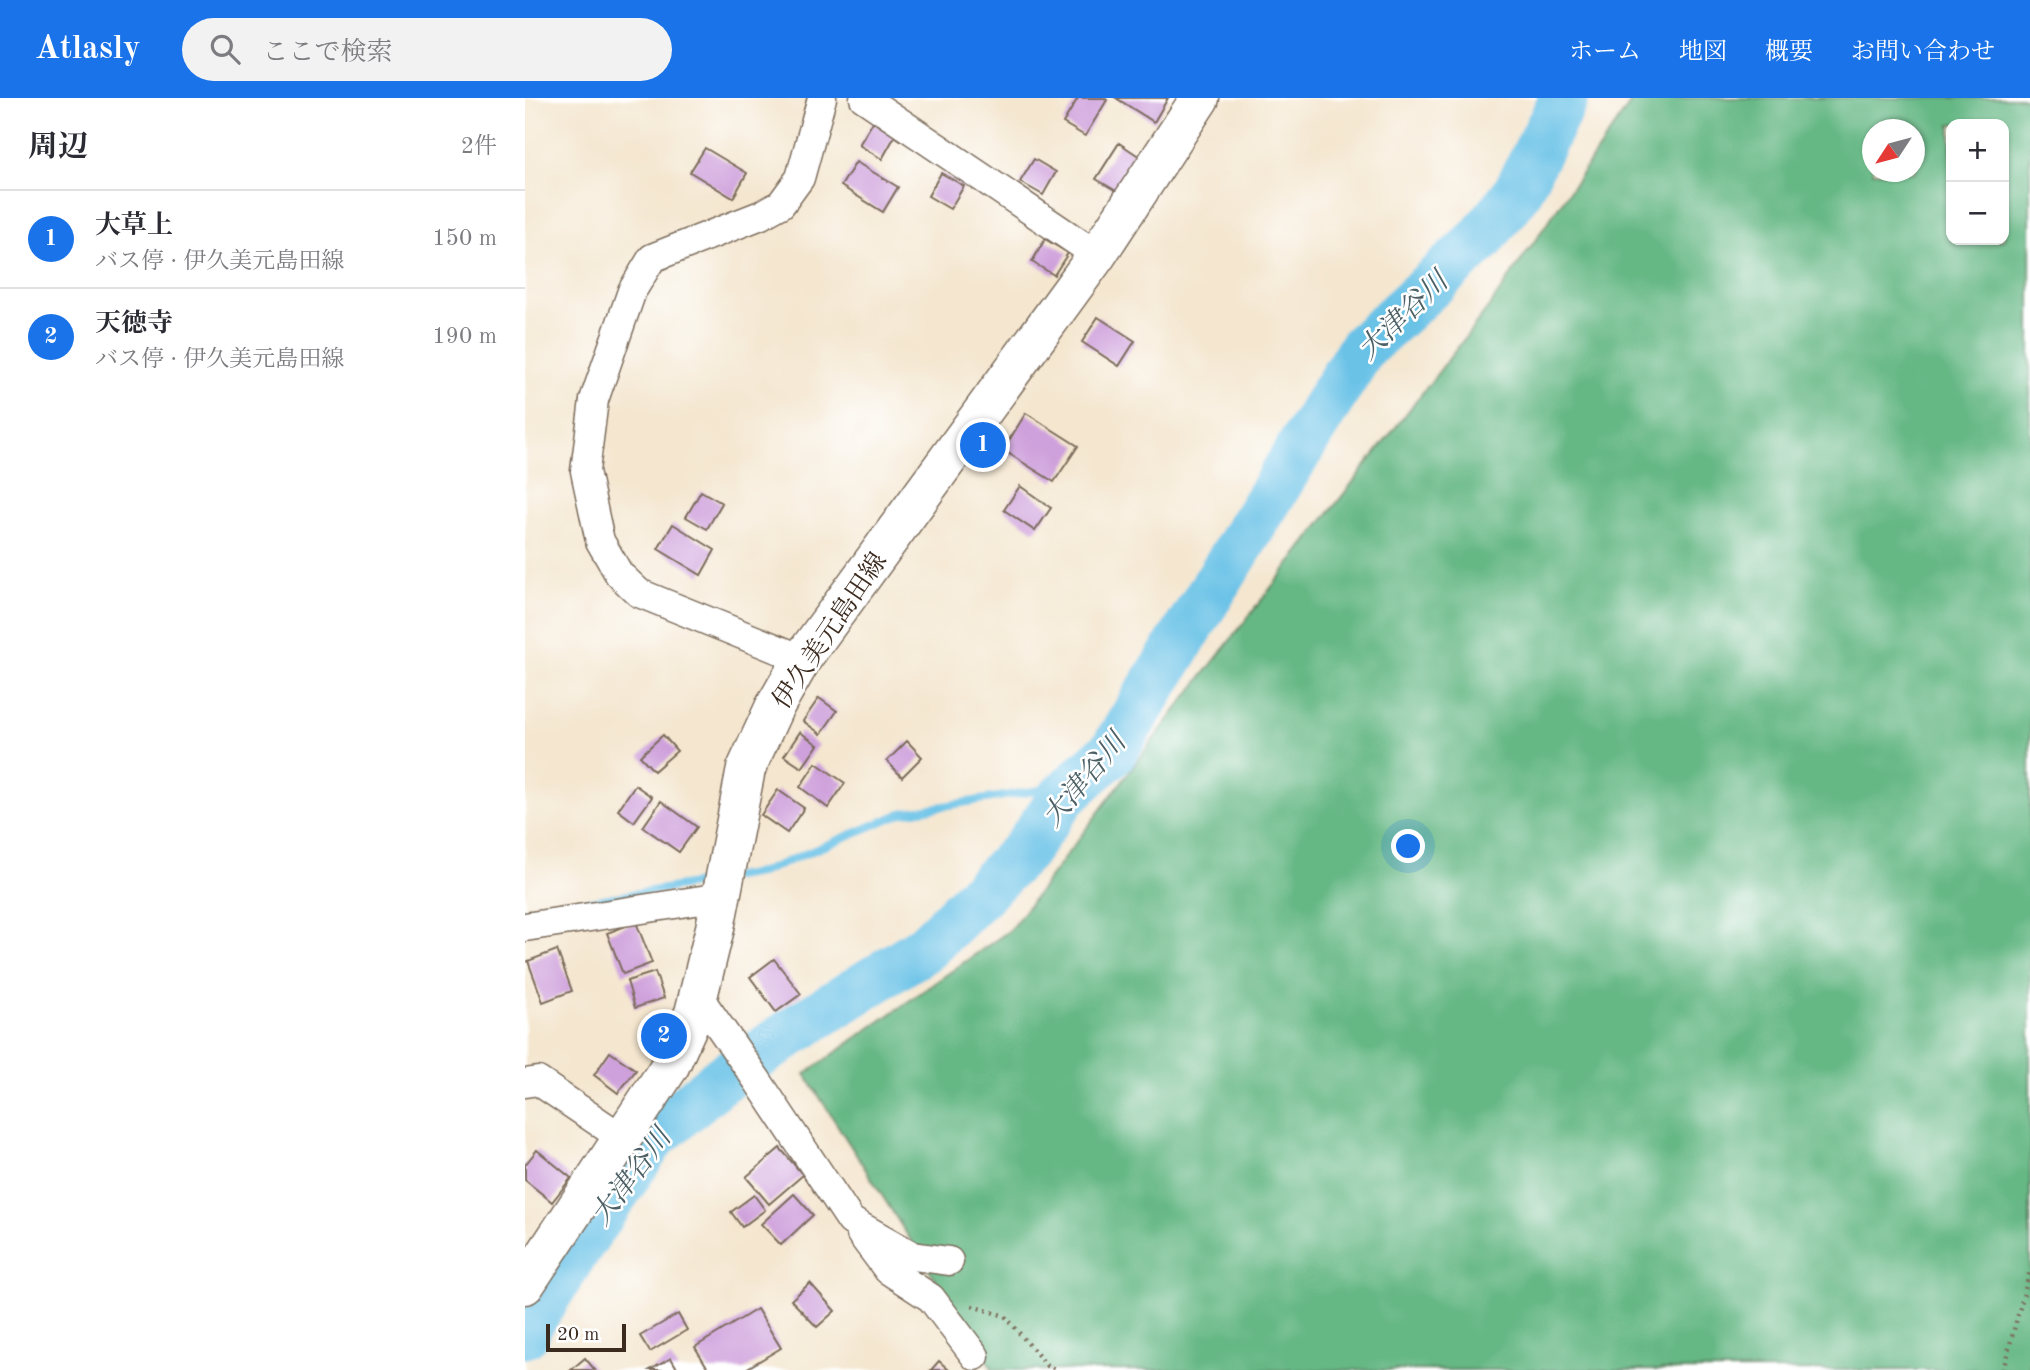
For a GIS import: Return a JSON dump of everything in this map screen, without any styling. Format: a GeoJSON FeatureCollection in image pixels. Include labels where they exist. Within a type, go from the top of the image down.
{"type":"FeatureCollection","features":[{"type":"Feature","properties":{"kind":"main road","name":"伊久美元島田線"},"geometry":{"type":"LineString","coordinates":[[525,1285],[670,1066],[694,1013],[721,897],[746,769],[774,708],[803,659],[1097,255],[1201,98]]}},
{"type":"Feature","properties":{"kind":"street"},"geometry":{"type":"LineString","coordinates":[[803,659],[639,593],[619,574],[600,541],[585,471],[594,400],[632,291],[652,258],[761,215],[781,204],[800,178],[822,98]]}},
{"type":"Feature","properties":{"kind":"street"},"geometry":{"type":"LineString","coordinates":[[865,98],[1097,255]]}},
{"type":"Feature","properties":{"kind":"street"},"geometry":{"type":"LineString","coordinates":[[525,927],[721,897]]}},
{"type":"Feature","properties":{"kind":"street"},"geometry":{"type":"LineString","coordinates":[[698,996],[851,1221],[888,1270],[932,1298],[975,1356]]}},
{"type":"Feature","properties":{"kind":"street"},"geometry":{"type":"LineString","coordinates":[[525,1083],[538,1081],[622,1138]]}},
{"type":"Feature","properties":{"kind":"street"},"geometry":{"type":"LineString","coordinates":[[851,1221],[913,1256],[949,1261]]}},
{"type":"Feature","properties":{"kind":"path"},"geometry":{"type":"LineString","coordinates":[[2003,1370],[2030,1271]]}},
{"type":"Feature","properties":{"kind":"path"},"geometry":{"type":"LineString","coordinates":[[968,1304],[1005,1316],[1047,1366],[1058,1370]]}},
{"type":"Feature","properties":{"kind":"green space"},"geometry":{"type":"Polygon","coordinates":[[[1634,98],[2030,98],[2030,1370],[993,1370],[805,1074],[1010,930],[1159,732],[1489,307],[1634,98]]]}},
{"type":"Feature","properties":{"kind":"building"},"geometry":{"type":"Polygon","coordinates":[[[1078,98],[1107,100],[1085,136],[1063,123],[1078,98]]]}},
{"type":"Feature","properties":{"kind":"building"},"geometry":{"type":"Polygon","coordinates":[[[1116,98],[1168,98],[1154,122],[1116,98]]]}},
{"type":"Feature","properties":{"kind":"building"},"geometry":{"type":"Polygon","coordinates":[[[873,122],[895,136],[882,159],[859,145],[873,122]]]}},
{"type":"Feature","properties":{"kind":"building"},"geometry":{"type":"Polygon","coordinates":[[[1119,143],[1140,157],[1118,192],[1096,179],[1119,143]]]}},
{"type":"Feature","properties":{"kind":"building"},"geometry":{"type":"Polygon","coordinates":[[[705,148],[747,173],[733,198],[690,172],[705,148]]]}},
{"type":"Feature","properties":{"kind":"building"},"geometry":{"type":"Polygon","coordinates":[[[1034,159],[1056,172],[1043,195],[1020,182],[1034,159]]]}},
{"type":"Feature","properties":{"kind":"building"},"geometry":{"type":"Polygon","coordinates":[[[856,162],[898,187],[883,212],[841,186],[856,162]]]}},
{"type":"Feature","properties":{"kind":"building"},"geometry":{"type":"Polygon","coordinates":[[[941,173],[964,186],[950,209],[928,196],[941,173]]]}},
{"type":"Feature","properties":{"kind":"building"},"geometry":{"type":"Polygon","coordinates":[[[1045,239],[1068,253],[1054,275],[1032,262],[1045,239]]]}},
{"type":"Feature","properties":{"kind":"building"},"geometry":{"type":"Polygon","coordinates":[[[1098,317],[1135,341],[1119,366],[1082,342],[1098,317]]]}},
{"type":"Feature","properties":{"kind":"building"},"geometry":{"type":"Polygon","coordinates":[[[1026,413],[1078,446],[1054,482],[1003,450],[1026,413]]]}},
{"type":"Feature","properties":{"kind":"building"},"geometry":{"type":"Polygon","coordinates":[[[1020,486],[1051,508],[1035,531],[1004,510],[1020,486]]]}},
{"type":"Feature","properties":{"kind":"building"},"geometry":{"type":"Polygon","coordinates":[[[701,491],[722,503],[707,529],[686,517],[701,491]]]}},
{"type":"Feature","properties":{"kind":"building"},"geometry":{"type":"Polygon","coordinates":[[[673,524],[715,550],[701,575],[658,549],[673,524]]]}},
{"type":"Feature","properties":{"kind":"building"},"geometry":{"type":"Polygon","coordinates":[[[819,698],[837,711],[821,734],[803,721],[819,698]]]}},
{"type":"Feature","properties":{"kind":"building"},"geometry":{"type":"Polygon","coordinates":[[[800,732],[818,745],[802,768],[784,756],[800,732]]]}},
{"type":"Feature","properties":{"kind":"building"},"geometry":{"type":"Polygon","coordinates":[[[663,735],[677,751],[654,771],[640,756],[663,735]]]}},
{"type":"Feature","properties":{"kind":"building"},"geometry":{"type":"Polygon","coordinates":[[[907,741],[922,757],[902,777],[887,761],[907,741]]]}},
{"type":"Feature","properties":{"kind":"building"},"geometry":{"type":"Polygon","coordinates":[[[816,763],[845,783],[828,808],[800,787],[816,763]]]}},
{"type":"Feature","properties":{"kind":"building"},"geometry":{"type":"Polygon","coordinates":[[[635,785],[652,797],[634,822],[618,810],[635,785]]]}},
{"type":"Feature","properties":{"kind":"building"},"geometry":{"type":"Polygon","coordinates":[[[778,790],[804,808],[787,833],[761,815],[778,790]]]}},
{"type":"Feature","properties":{"kind":"building"},"geometry":{"type":"Polygon","coordinates":[[[661,801],[697,827],[679,852],[643,827],[661,801]]]}},
{"type":"Feature","properties":{"kind":"building"},"geometry":{"type":"Polygon","coordinates":[[[636,922],[652,963],[623,974],[607,933],[636,922]]]}},
{"type":"Feature","properties":{"kind":"building"},"geometry":{"type":"Polygon","coordinates":[[[557,950],[572,991],[543,1002],[528,961],[557,950]]]}},
{"type":"Feature","properties":{"kind":"building"},"geometry":{"type":"Polygon","coordinates":[[[774,959],[801,994],[776,1012],[750,977],[774,959]]]}},
{"type":"Feature","properties":{"kind":"building"},"geometry":{"type":"Polygon","coordinates":[[[655,972],[664,998],[635,1008],[627,981],[655,972]]]}},
{"type":"Feature","properties":{"kind":"building"},"geometry":{"type":"Polygon","coordinates":[[[610,1052],[636,1070],[618,1093],[594,1075],[610,1052]]]}},
{"type":"Feature","properties":{"kind":"building"},"geometry":{"type":"Polygon","coordinates":[[[780,1148],[803,1175],[769,1204],[746,1177],[780,1148]]]}},
{"type":"Feature","properties":{"kind":"building"},"geometry":{"type":"Polygon","coordinates":[[[537,1150],[571,1178],[552,1202],[525,1180],[525,1165],[537,1150]]]}},
{"type":"Feature","properties":{"kind":"building"},"geometry":{"type":"Polygon","coordinates":[[[794,1194],[813,1215],[781,1245],[761,1224],[794,1194]]]}},
{"type":"Feature","properties":{"kind":"building"},"geometry":{"type":"Polygon","coordinates":[[[754,1195],[765,1210],[742,1227],[731,1212],[754,1195]]]}},
{"type":"Feature","properties":{"kind":"building"},"geometry":{"type":"Polygon","coordinates":[[[810,1283],[835,1311],[817,1327],[791,1300],[810,1283]]]}},
{"type":"Feature","properties":{"kind":"building"},"geometry":{"type":"Polygon","coordinates":[[[757,1309],[781,1348],[744,1370],[709,1370],[695,1347],[757,1309]]]}},
{"type":"Feature","properties":{"kind":"building"},"geometry":{"type":"Polygon","coordinates":[[[678,1314],[687,1330],[650,1352],[640,1336],[678,1314]]]}},
{"type":"Feature","properties":{"kind":"building"},"geometry":{"type":"Polygon","coordinates":[[[585,1358],[595,1370],[571,1370],[585,1358]]]}},
{"type":"Feature","properties":{"kind":"building"},"geometry":{"type":"Polygon","coordinates":[[[671,1358],[678,1370],[650,1370],[671,1358]]]}},
{"type":"Feature","properties":{"kind":"building"},"geometry":{"type":"Polygon","coordinates":[[[939,1361],[949,1370],[931,1370],[939,1361]]]}},
{"type":"Feature","properties":{"kind":"waterway","name":"大津谷川"},"geometry":{"type":"LineString","coordinates":[[525,1334],[572,1256],[653,1137],[719,1081],[925,948],[1024,851],[1064,795],[1113,751],[1362,348],[1481,239],[1517,192],[1564,98]]}},
{"type":"Feature","properties":{"kind":"waterway"},"geometry":{"type":"LineString","coordinates":[[735,877],[760,873],[902,813],[1076,784]]}},
{"type":"Feature","properties":{"kind":"waterway"},"geometry":{"type":"LineString","coordinates":[[525,912],[712,881]]}},
{"type":"Feature","properties":{"kind":"place","name":"大草上"},"geometry":{"type":"Point","coordinates":[983,445]}},
{"type":"Feature","properties":{"kind":"place","name":"天徳寺"},"geometry":{"type":"Point","coordinates":[664,1036]}}]}
